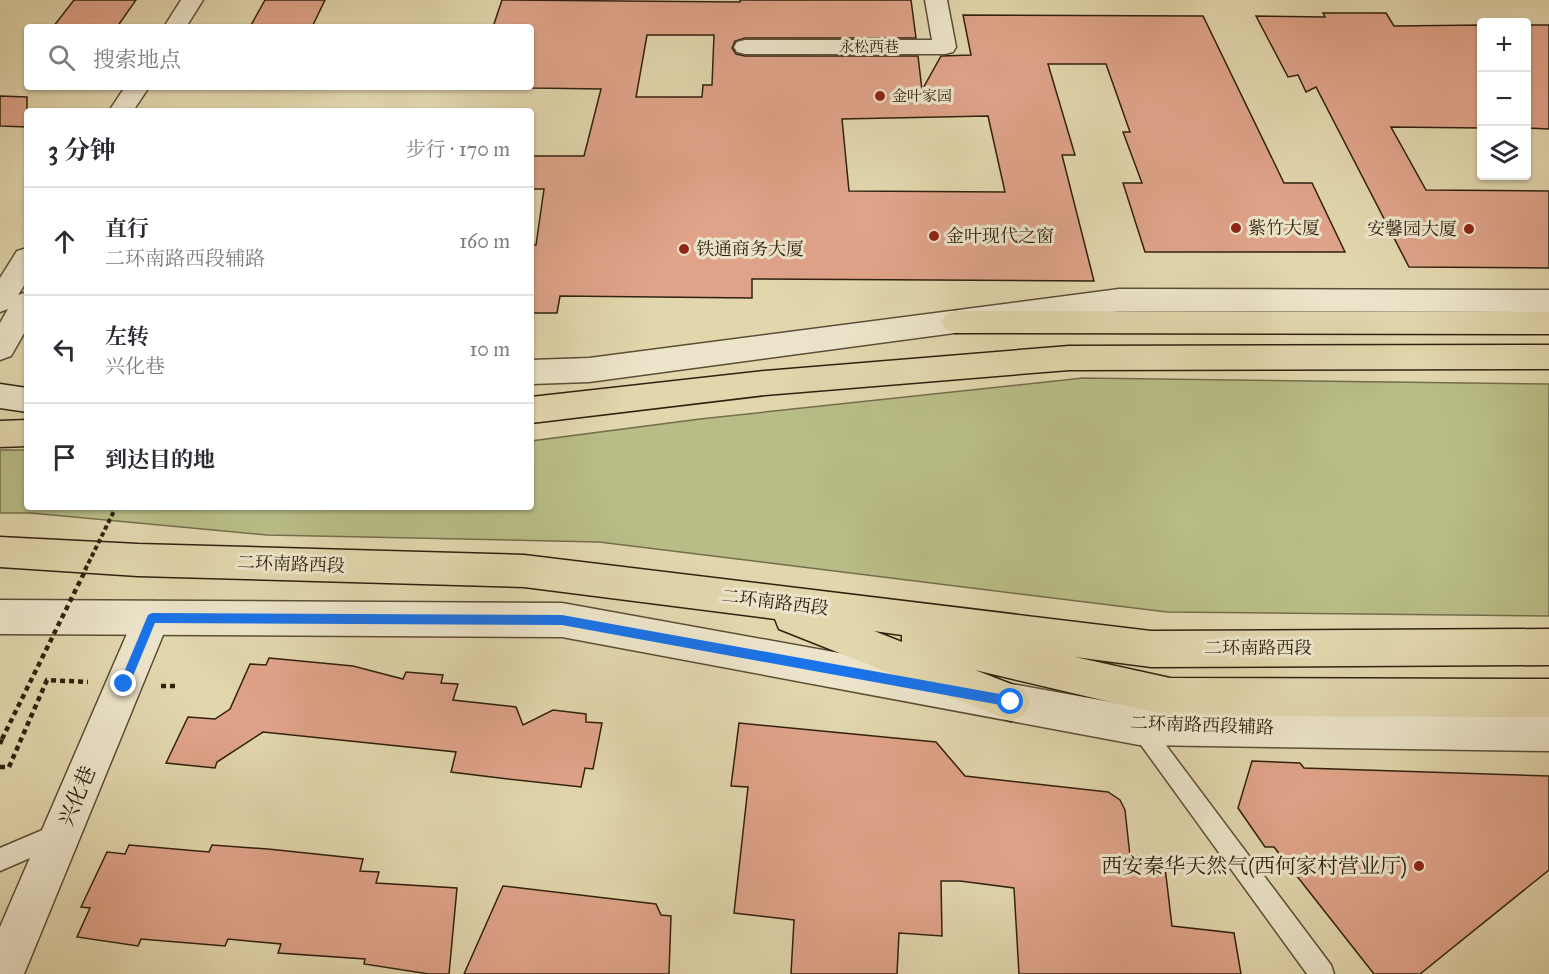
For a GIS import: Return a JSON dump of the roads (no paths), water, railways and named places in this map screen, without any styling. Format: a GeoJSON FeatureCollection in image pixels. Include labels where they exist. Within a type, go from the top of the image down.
{"type":"FeatureCollection","features":[{"type":"Feature","properties":{"kind":"highway"},"geometry":{"type":"LineString","coordinates":[[956,322],[1549,323]]}},
{"type":"Feature","properties":{"kind":"highway"},"geometry":{"type":"LineString","coordinates":[[534,410],[765,383],[1069,358],[1549,357]]}},
{"type":"Feature","properties":{"kind":"highway"},"geometry":{"type":"LineString","coordinates":[[0,434],[24,433]]}},
{"type":"Feature","properties":{"kind":"highway","name":"二环南路西段"},"geometry":{"type":"LineString","coordinates":[[0,552],[138,560],[525,571],[1151,649],[1549,647]]}},
{"type":"Feature","properties":{"kind":"highway"},"geometry":{"type":"LineString","coordinates":[[745,599],[1170,696],[1549,698]]}},
{"type":"Feature","properties":{"kind":"highway"},"geometry":{"type":"LineString","coordinates":[[745,599],[1011,702]]}},
{"type":"Feature","properties":{"kind":"street"},"geometry":{"type":"LineString","coordinates":[[177,24],[192,0]]}},
{"type":"Feature","properties":{"kind":"street"},"geometry":{"type":"LineString","coordinates":[[197,24],[212,0]]}},
{"type":"Feature","properties":{"kind":"street","name":"永松西巷"},"geometry":{"type":"LineString","coordinates":[[745,47],[945,47],[936,0]]}},
{"type":"Feature","properties":{"kind":"street"},"geometry":{"type":"LineString","coordinates":[[123,108],[135,90]]}},
{"type":"Feature","properties":{"kind":"street"},"geometry":{"type":"LineString","coordinates":[[146,108],[157,90]]}},
{"type":"Feature","properties":{"kind":"street"},"geometry":{"type":"LineString","coordinates":[[0,301],[24,263]]}},
{"type":"Feature","properties":{"kind":"street"},"geometry":{"type":"LineString","coordinates":[[534,372],[589,370],[1119,300],[1549,301]]}},
{"type":"Feature","properties":{"kind":"street"},"geometry":{"type":"LineString","coordinates":[[0,348],[24,308]]}},
{"type":"Feature","properties":{"kind":"street"},"geometry":{"type":"LineString","coordinates":[[0,391],[24,390]]}},
{"type":"Feature","properties":{"kind":"street"},"geometry":{"type":"LineString","coordinates":[[0,396],[24,400]]}},
{"type":"Feature","properties":{"kind":"street","name":"二环南路西段辅路"},"geometry":{"type":"LineString","coordinates":[[0,617],[562,620],[1139,726],[1549,732]]}},
{"type":"Feature","properties":{"kind":"street","name":"兴化巷"},"geometry":{"type":"LineString","coordinates":[[2,974],[152,618]]}},
{"type":"Feature","properties":{"kind":"lane"},"geometry":{"type":"LineString","coordinates":[[1139,726],[1322,974]]}},
{"type":"Feature","properties":{"kind":"lane"},"geometry":{"type":"LineString","coordinates":[[0,860],[62,832]]}},
{"type":"Feature","properties":{"kind":"place","name":"金叶家园"},"geometry":{"type":"Point","coordinates":[880,96]}},
{"type":"Feature","properties":{"kind":"place","name":"紫竹大厦"},"geometry":{"type":"Point","coordinates":[1236,228]}},
{"type":"Feature","properties":{"kind":"place","name":"安馨园大厦"},"geometry":{"type":"Point","coordinates":[1469,229]}},
{"type":"Feature","properties":{"kind":"place","name":"金叶现代之窗"},"geometry":{"type":"Point","coordinates":[934,236]}},
{"type":"Feature","properties":{"kind":"place","name":"铁通商务大厦"},"geometry":{"type":"Point","coordinates":[684,249]}},
{"type":"Feature","properties":{"kind":"place","name":"西安秦华天然气(西何家村营业厅)"},"geometry":{"type":"Point","coordinates":[1419,866]}}]}
